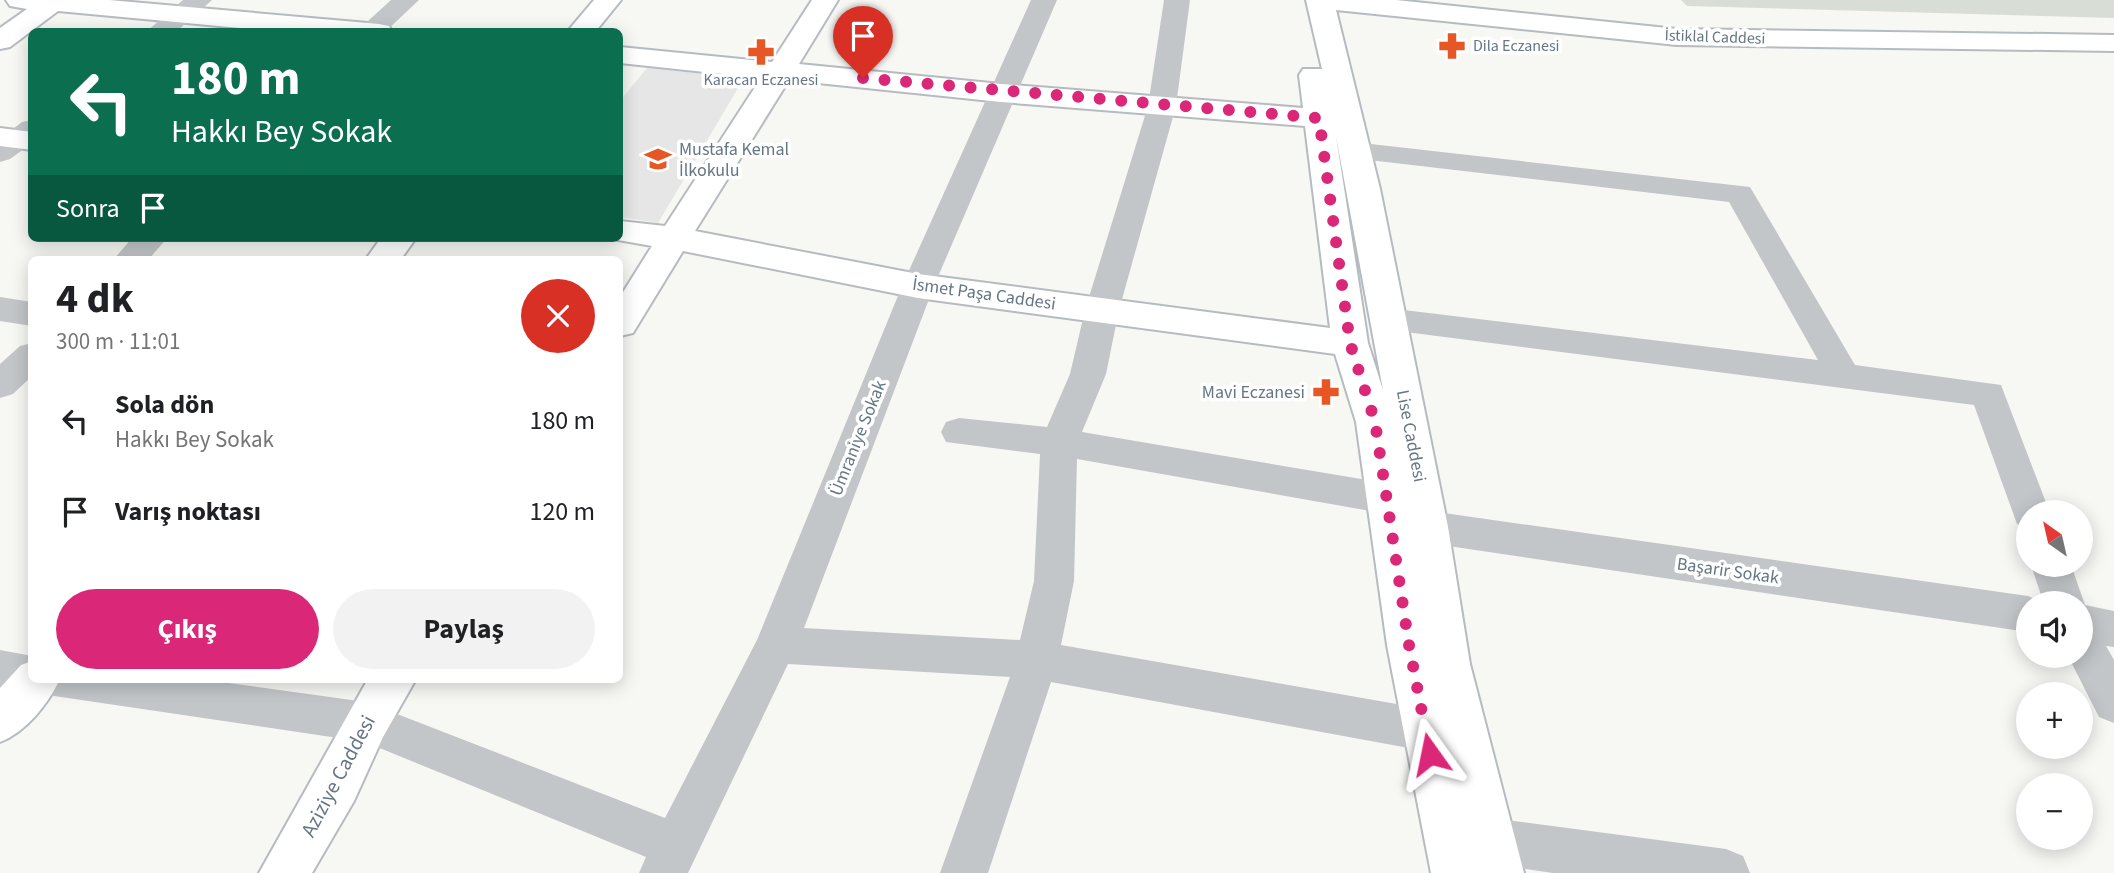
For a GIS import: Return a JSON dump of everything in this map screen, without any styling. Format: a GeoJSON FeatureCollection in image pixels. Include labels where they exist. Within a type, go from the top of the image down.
{"type":"FeatureCollection","features":[{"type":"Feature","properties":{"kind":"main road"},"geometry":{"type":"LineString","coordinates":[[19,0],[191,7],[348,28]]}},
{"type":"Feature","properties":{"kind":"main road"},"geometry":{"type":"LineString","coordinates":[[584,28],[608,0]]}},
{"type":"Feature","properties":{"kind":"main road"},"geometry":{"type":"LineString","coordinates":[[623,319],[825,0]]}},
{"type":"Feature","properties":{"kind":"main road","name":"Lise Caddesi"},"geometry":{"type":"LineString","coordinates":[[1303,0],[1350,343],[1375,422],[1385,498],[1425,730],[1457,873]]}},
{"type":"Feature","properties":{"kind":"main road","name":"Lise Caddesi"},"geometry":{"type":"LineString","coordinates":[[1320,0],[1364,189],[1428,527],[1448,664],[1495,857]]}},
{"type":"Feature","properties":{"kind":"main road","name":"İstiklal Caddesi"},"geometry":{"type":"LineString","coordinates":[[1320,0],[1677,37],[2114,43]]}},
{"type":"Feature","properties":{"kind":"main road","name":"İstiklal Caddesi"},"geometry":{"type":"LineString","coordinates":[[1513,0],[1743,17],[2114,27]]}},
{"type":"Feature","properties":{"kind":"main road"},"geometry":{"type":"LineString","coordinates":[[0,41],[55,1]]}},
{"type":"Feature","properties":{"kind":"main road"},"geometry":{"type":"LineString","coordinates":[[623,55],[1001,93],[1319,118]]}},
{"type":"Feature","properties":{"kind":"main road","name":"İsmet Paşa Caddesi"},"geometry":{"type":"LineString","coordinates":[[623,232],[675,238],[918,286],[1350,343]]}},
{"type":"Feature","properties":{"kind":"main road"},"geometry":{"type":"LineString","coordinates":[[385,256],[396,242]]}},
{"type":"Feature","properties":{"kind":"main road"},"geometry":{"type":"LineString","coordinates":[[0,721],[33,683]]}},
{"type":"Feature","properties":{"kind":"main road","name":"Aziziye Caddesi"},"geometry":{"type":"LineString","coordinates":[[284,873],[337,785],[366,722],[390,683]]}},
{"type":"Feature","properties":{"kind":"street"},"geometry":{"type":"LineString","coordinates":[[373,28],[406,0]]}},
{"type":"Feature","properties":{"kind":"street","name":"Ümraniye Sokak"},"geometry":{"type":"LineString","coordinates":[[670,859],[776,645],[918,286],[1044,0]]}},
{"type":"Feature","properties":{"kind":"street"},"geometry":{"type":"LineString","coordinates":[[964,873],[1037,660],[1054,582],[1059,442],[1088,374],[1102,310],[1162,106],[1177,0]]}},
{"type":"Feature","properties":{"kind":"street"},"geometry":{"type":"LineString","coordinates":[[164,28],[191,7]]}},
{"type":"Feature","properties":{"kind":"street"},"geometry":{"type":"LineString","coordinates":[[1353,150],[1740,194],[1843,376]]}},
{"type":"Feature","properties":{"kind":"street"},"geometry":{"type":"LineString","coordinates":[[133,256],[147,242]]}},
{"type":"Feature","properties":{"kind":"street"},"geometry":{"type":"LineString","coordinates":[[0,309],[28,313]]}},
{"type":"Feature","properties":{"kind":"street"},"geometry":{"type":"LineString","coordinates":[[1387,320],[1988,394],[2026,500]]}},
{"type":"Feature","properties":{"kind":"street"},"geometry":{"type":"LineString","coordinates":[[0,385],[28,359]]}},
{"type":"Feature","properties":{"kind":"street"},"geometry":{"type":"LineString","coordinates":[[959,432],[1059,442],[1385,498],[1428,527]]}},
{"type":"Feature","properties":{"kind":"street","name":"Başarir Sokak"},"geometry":{"type":"LineString","coordinates":[[1428,527],[2016,612]]}},
{"type":"Feature","properties":{"kind":"street"},"geometry":{"type":"LineString","coordinates":[[2093,625],[2114,629]]}},
{"type":"Feature","properties":{"kind":"street"},"geometry":{"type":"LineString","coordinates":[[776,645],[1037,660],[1425,730]]}},
{"type":"Feature","properties":{"kind":"street"},"geometry":{"type":"LineString","coordinates":[[2093,662],[2114,703]]}},
{"type":"Feature","properties":{"kind":"street"},"geometry":{"type":"LineString","coordinates":[[0,670],[28,674]]}},
{"type":"Feature","properties":{"kind":"street"},"geometry":{"type":"LineString","coordinates":[[84,683],[366,722],[670,859]]}},
{"type":"Feature","properties":{"kind":"street"},"geometry":{"type":"LineString","coordinates":[[1495,857],[1726,873]]}},
{"type":"Feature","properties":{"kind":"shaded area"},"geometry":{"type":"Polygon","coordinates":[[[1681,0],[2114,0],[2114,18],[1687,6],[1681,0]]]}},
{"type":"Feature","properties":{"kind":"shaded area","name":"Mustafa Kemal İlkokulu"},"geometry":{"type":"Polygon","coordinates":[[[647,68],[744,78],[658,223],[623,217],[623,97],[647,68]]]}},
{"type":"Feature","properties":{"kind":"place","name":"Dila Eczanesi"},"geometry":{"type":"Point","coordinates":[1452,46]}},
{"type":"Feature","properties":{"kind":"place","name":"Karacan Eczanesi"},"geometry":{"type":"Point","coordinates":[761,52]}},
{"type":"Feature","properties":{"kind":"place","name":"Mustafa Kemal İlkokulu"},"geometry":{"type":"Point","coordinates":[658,159]}},
{"type":"Feature","properties":{"kind":"place","name":"Mavi Eczanesi"},"geometry":{"type":"Point","coordinates":[1326,392]}},
{"type":"Feature","properties":{"kind":"route"},"geometry":{"type":"LineString","coordinates":[[863,78],[1001,93],[1319,118],[1350,343],[1375,422],[1409,645],[1430,754]]}}]}
